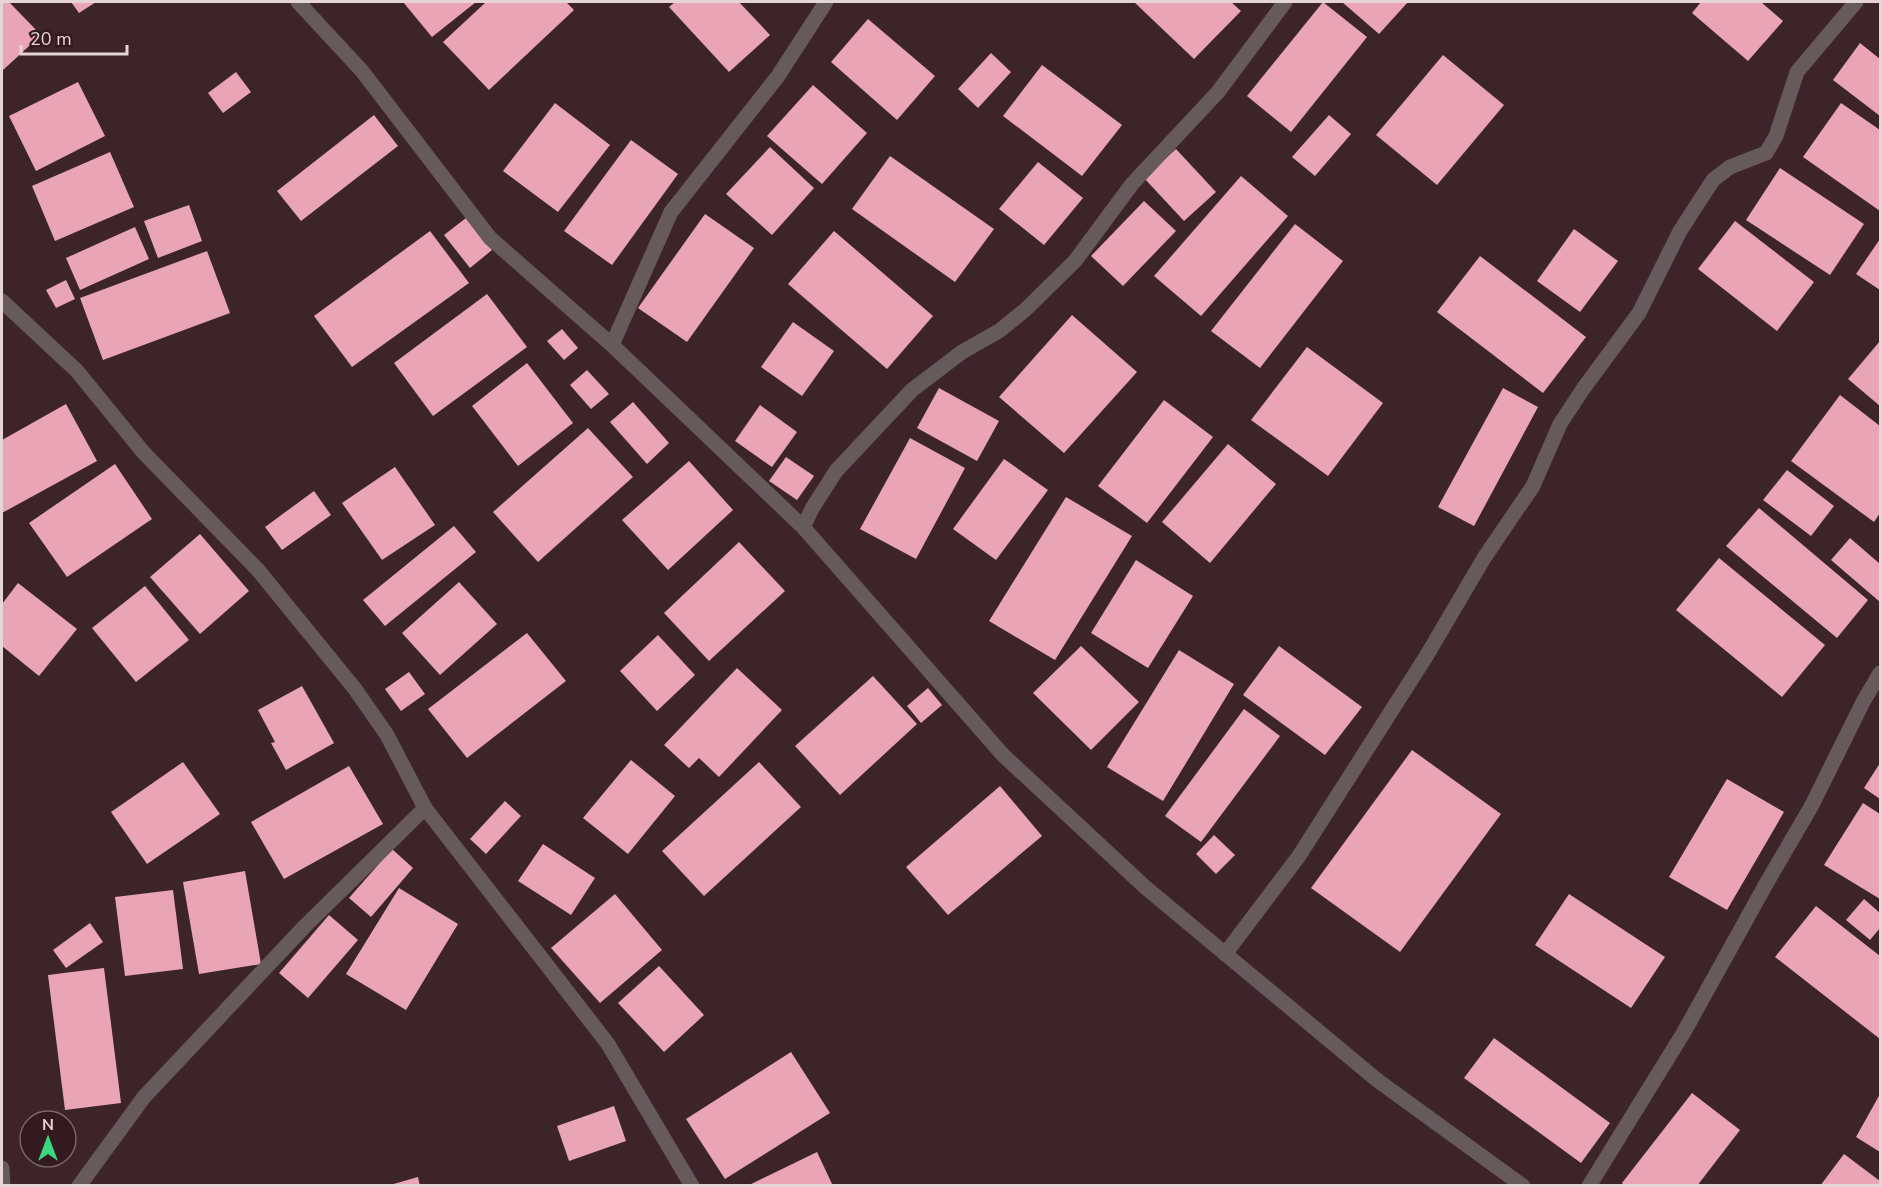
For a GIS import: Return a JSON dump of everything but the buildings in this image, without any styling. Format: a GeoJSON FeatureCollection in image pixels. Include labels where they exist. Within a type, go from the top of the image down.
{"type":"FeatureCollection","features":[{"type":"Feature","properties":{"kind":"street"},"geometry":{"type":"LineString","coordinates":[[298,2],[362,71],[490,238],[612,345],[803,527],[1003,755],[1145,886],[1377,1080],[1523,1185]]}},
{"type":"Feature","properties":{"kind":"street"},"geometry":{"type":"LineString","coordinates":[[612,345],[671,212],[778,76],[826,2]]}},
{"type":"Feature","properties":{"kind":"street"},"geometry":{"type":"LineString","coordinates":[[803,527],[836,471],[912,390],[962,352],[999,331],[1025,310],[1075,261],[1132,184],[1218,92],[1285,2]]}},
{"type":"Feature","properties":{"kind":"street"},"geometry":{"type":"LineString","coordinates":[[1226,954],[1299,856],[1427,655],[1484,558],[1533,486],[1560,424],[1582,389],[1640,313],[1680,231],[1713,180],[1730,167],[1766,153],[1776,136],[1797,72],[1856,2]]}},
{"type":"Feature","properties":{"kind":"street"},"geometry":{"type":"LineString","coordinates":[[2,301],[77,371],[143,452],[258,570],[355,689],[387,735],[425,808],[608,1044],[692,1185]]}},
{"type":"Feature","properties":{"kind":"street"},"geometry":{"type":"LineString","coordinates":[[1589,1185],[1684,1032],[1812,805],[1863,702],[1881,673]]}},
{"type":"Feature","properties":{"kind":"street"},"geometry":{"type":"LineString","coordinates":[[79,1185],[144,1097],[305,926],[425,808]]}},
{"type":"Feature","properties":{"kind":"street"},"geometry":{"type":"LineString","coordinates":[[2,1168],[3,1185]]}}]}
